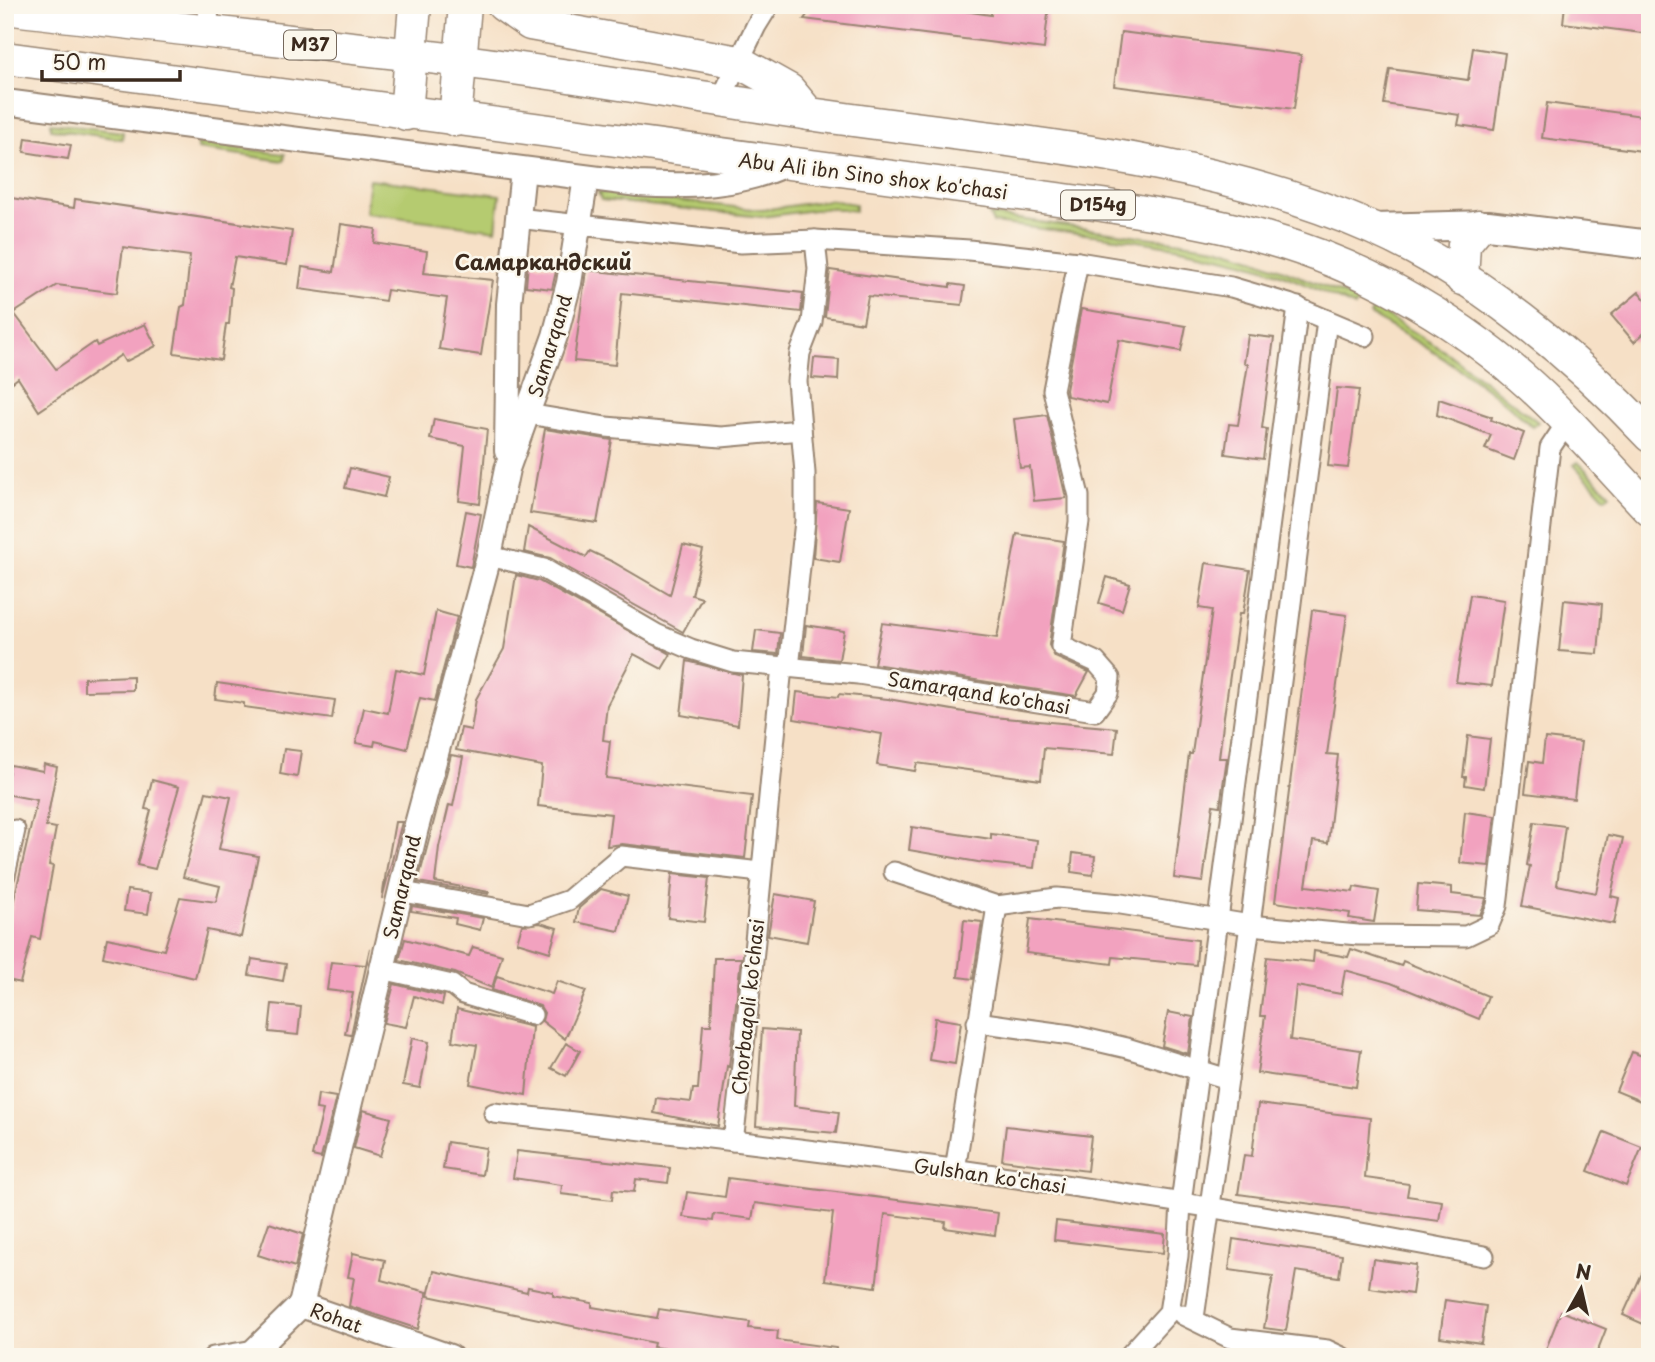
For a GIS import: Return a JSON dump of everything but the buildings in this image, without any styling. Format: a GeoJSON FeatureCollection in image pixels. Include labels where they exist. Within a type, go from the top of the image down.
{"type":"FeatureCollection","features":[{"type":"Feature","properties":{"kind":"main road"},"geometry":{"type":"LineString","coordinates":[[406,114],[415,5]]}},
{"type":"Feature","properties":{"kind":"main road"},"geometry":{"type":"LineString","coordinates":[[455,120],[465,5]]}},
{"type":"Feature","properties":{"kind":"main road"},"geometry":{"type":"LineString","coordinates":[[503,5],[530,24],[738,62],[789,90],[809,114]]}},
{"type":"Feature","properties":{"kind":"main road","name":"M37"},"geometry":{"type":"LineString","coordinates":[[5,8],[209,19],[412,55],[462,61]]}},
{"type":"Feature","properties":{"kind":"main road","name":"Abu Ali ibn Sino shox ko'chasi"},"geometry":{"type":"LineString","coordinates":[[5,58],[406,114],[1102,205],[1231,229],[1272,240],[1367,278],[1432,313],[1521,377],[1650,510]]}},
{"type":"Feature","properties":{"kind":"main road"},"geometry":{"type":"LineString","coordinates":[[462,61],[809,114],[1041,144],[1186,170],[1285,196],[1373,228],[1403,242],[1462,279],[1532,328],[1591,376],[1650,436]]}},
{"type":"Feature","properties":{"kind":"main road"},"geometry":{"type":"LineString","coordinates":[[1462,279],[1464,244],[1479,226]]}},
{"type":"Feature","properties":{"kind":"main road"},"geometry":{"type":"LineString","coordinates":[[1373,228],[1514,227],[1650,245]]}},
{"type":"Feature","properties":{"kind":"street"},"geometry":{"type":"LineString","coordinates":[[721,99],[769,5]]}},
{"type":"Feature","properties":{"kind":"street"},"geometry":{"type":"LineString","coordinates":[[5,102],[655,185],[700,185],[761,176],[785,164]]}},
{"type":"Feature","properties":{"kind":"street","name":"Samarqand"},"geometry":{"type":"LineString","coordinates":[[507,469],[509,304],[523,170]]}},
{"type":"Feature","properties":{"kind":"street","name":"Samarqand"},"geometry":{"type":"LineString","coordinates":[[301,1305],[416,828],[489,556],[507,469],[555,336],[569,283],[586,178]]}},
{"type":"Feature","properties":{"kind":"street"},"geometry":{"type":"LineString","coordinates":[[517,218],[741,243],[815,240],[969,250],[1078,262],[1231,287],[1298,307],[1365,337]]}},
{"type":"Feature","properties":{"kind":"street","name":"Chorbaqoli ko'chasi"},"geometry":{"type":"LineString","coordinates":[[733,1141],[751,1003],[760,872],[805,522],[805,473],[797,381],[800,352],[812,323],[818,269],[815,240]]}},
{"type":"Feature","properties":{"kind":"street","name":"Samarqand ko'chasi"},"geometry":{"type":"LineString","coordinates":[[786,668],[858,674],[1095,711],[1108,693],[1110,678],[1096,662],[1061,646],[1079,522],[1079,496],[1053,390],[1078,262]]}},
{"type":"Feature","properties":{"kind":"street"},"geometry":{"type":"LineString","coordinates":[[1128,1357],[1168,1312],[1178,1256],[1181,1203],[1298,307]]}},
{"type":"Feature","properties":{"kind":"street"},"geometry":{"type":"LineString","coordinates":[[1194,1318],[1250,925],[1327,320]]}},
{"type":"Feature","properties":{"kind":"street"},"geometry":{"type":"LineString","coordinates":[[528,414],[606,427],[721,437],[801,430]]}},
{"type":"Feature","properties":{"kind":"street"},"geometry":{"type":"LineString","coordinates":[[894,872],[997,906],[1057,898],[1250,925],[1358,935],[1466,936],[1489,925],[1497,906],[1550,447],[1566,424]]}},
{"type":"Feature","properties":{"kind":"street"},"geometry":{"type":"LineString","coordinates":[[489,556],[544,569],[656,634],[691,649],[733,662],[786,668]]}},
{"type":"Feature","properties":{"kind":"street"},"geometry":{"type":"LineString","coordinates":[[5,875],[15,830]]}},
{"type":"Feature","properties":{"kind":"street"},"geometry":{"type":"LineString","coordinates":[[402,892],[529,914],[569,900],[621,856],[760,872]]}},
{"type":"Feature","properties":{"kind":"street"},"geometry":{"type":"LineString","coordinates":[[955,1170],[997,906]]}},
{"type":"Feature","properties":{"kind":"street"},"geometry":{"type":"LineString","coordinates":[[382,969],[452,985],[463,994],[532,1015]]}},
{"type":"Feature","properties":{"kind":"street"},"geometry":{"type":"LineString","coordinates":[[977,1022],[1071,1035],[1228,1079]]}},
{"type":"Feature","properties":{"kind":"street","name":"Gulshan ko'chasi"},"geometry":{"type":"LineString","coordinates":[[494,1113],[955,1170],[1349,1230],[1484,1256]]}},
{"type":"Feature","properties":{"kind":"street"},"geometry":{"type":"LineString","coordinates":[[213,1357],[251,1353],[301,1305]]}},
{"type":"Feature","properties":{"kind":"street","name":"Rohat"},"geometry":{"type":"LineString","coordinates":[[301,1305],[450,1357]]}},
{"type":"Feature","properties":{"kind":"street"},"geometry":{"type":"LineString","coordinates":[[1168,1312],[1194,1318],[1230,1338],[1327,1350],[1342,1357]]}},
{"type":"Feature","properties":{"kind":"green space"},"geometry":{"type":"Polygon","coordinates":[[[51,123],[123,132],[122,139],[51,129],[51,123]]]}},
{"type":"Feature","properties":{"kind":"green space"},"geometry":{"type":"Polygon","coordinates":[[[196,143],[285,154],[284,161],[198,149],[196,143]]]}},
{"type":"Feature","properties":{"kind":"green space"},"geometry":{"type":"Polygon","coordinates":[[[369,179],[500,195],[496,230],[365,213],[369,179]]]}},
{"type":"Feature","properties":{"kind":"green space"},"geometry":{"type":"Polygon","coordinates":[[[598,192],[762,210],[830,200],[855,204],[855,211],[829,208],[762,217],[601,200],[598,192]]]}},
{"type":"Feature","properties":{"kind":"green space"},"geometry":{"type":"Polygon","coordinates":[[[989,215],[1217,247],[1254,258],[1360,301],[1355,307],[1275,272],[1216,255],[1121,238],[993,223],[989,215]]]}},
{"type":"Feature","properties":{"kind":"green space"},"geometry":{"type":"Polygon","coordinates":[[[1374,308],[1446,352],[1538,422],[1533,427],[1455,366],[1370,315],[1374,308]]]}},
{"type":"Feature","properties":{"kind":"green space"},"geometry":{"type":"Polygon","coordinates":[[[1578,462],[1610,494],[1605,498],[1574,465],[1578,462]]]}},
{"type":"Feature","properties":{"kind":"district","name":"Самаркандский"},"geometry":{"type":"Point","coordinates":[543,263]}}]}
